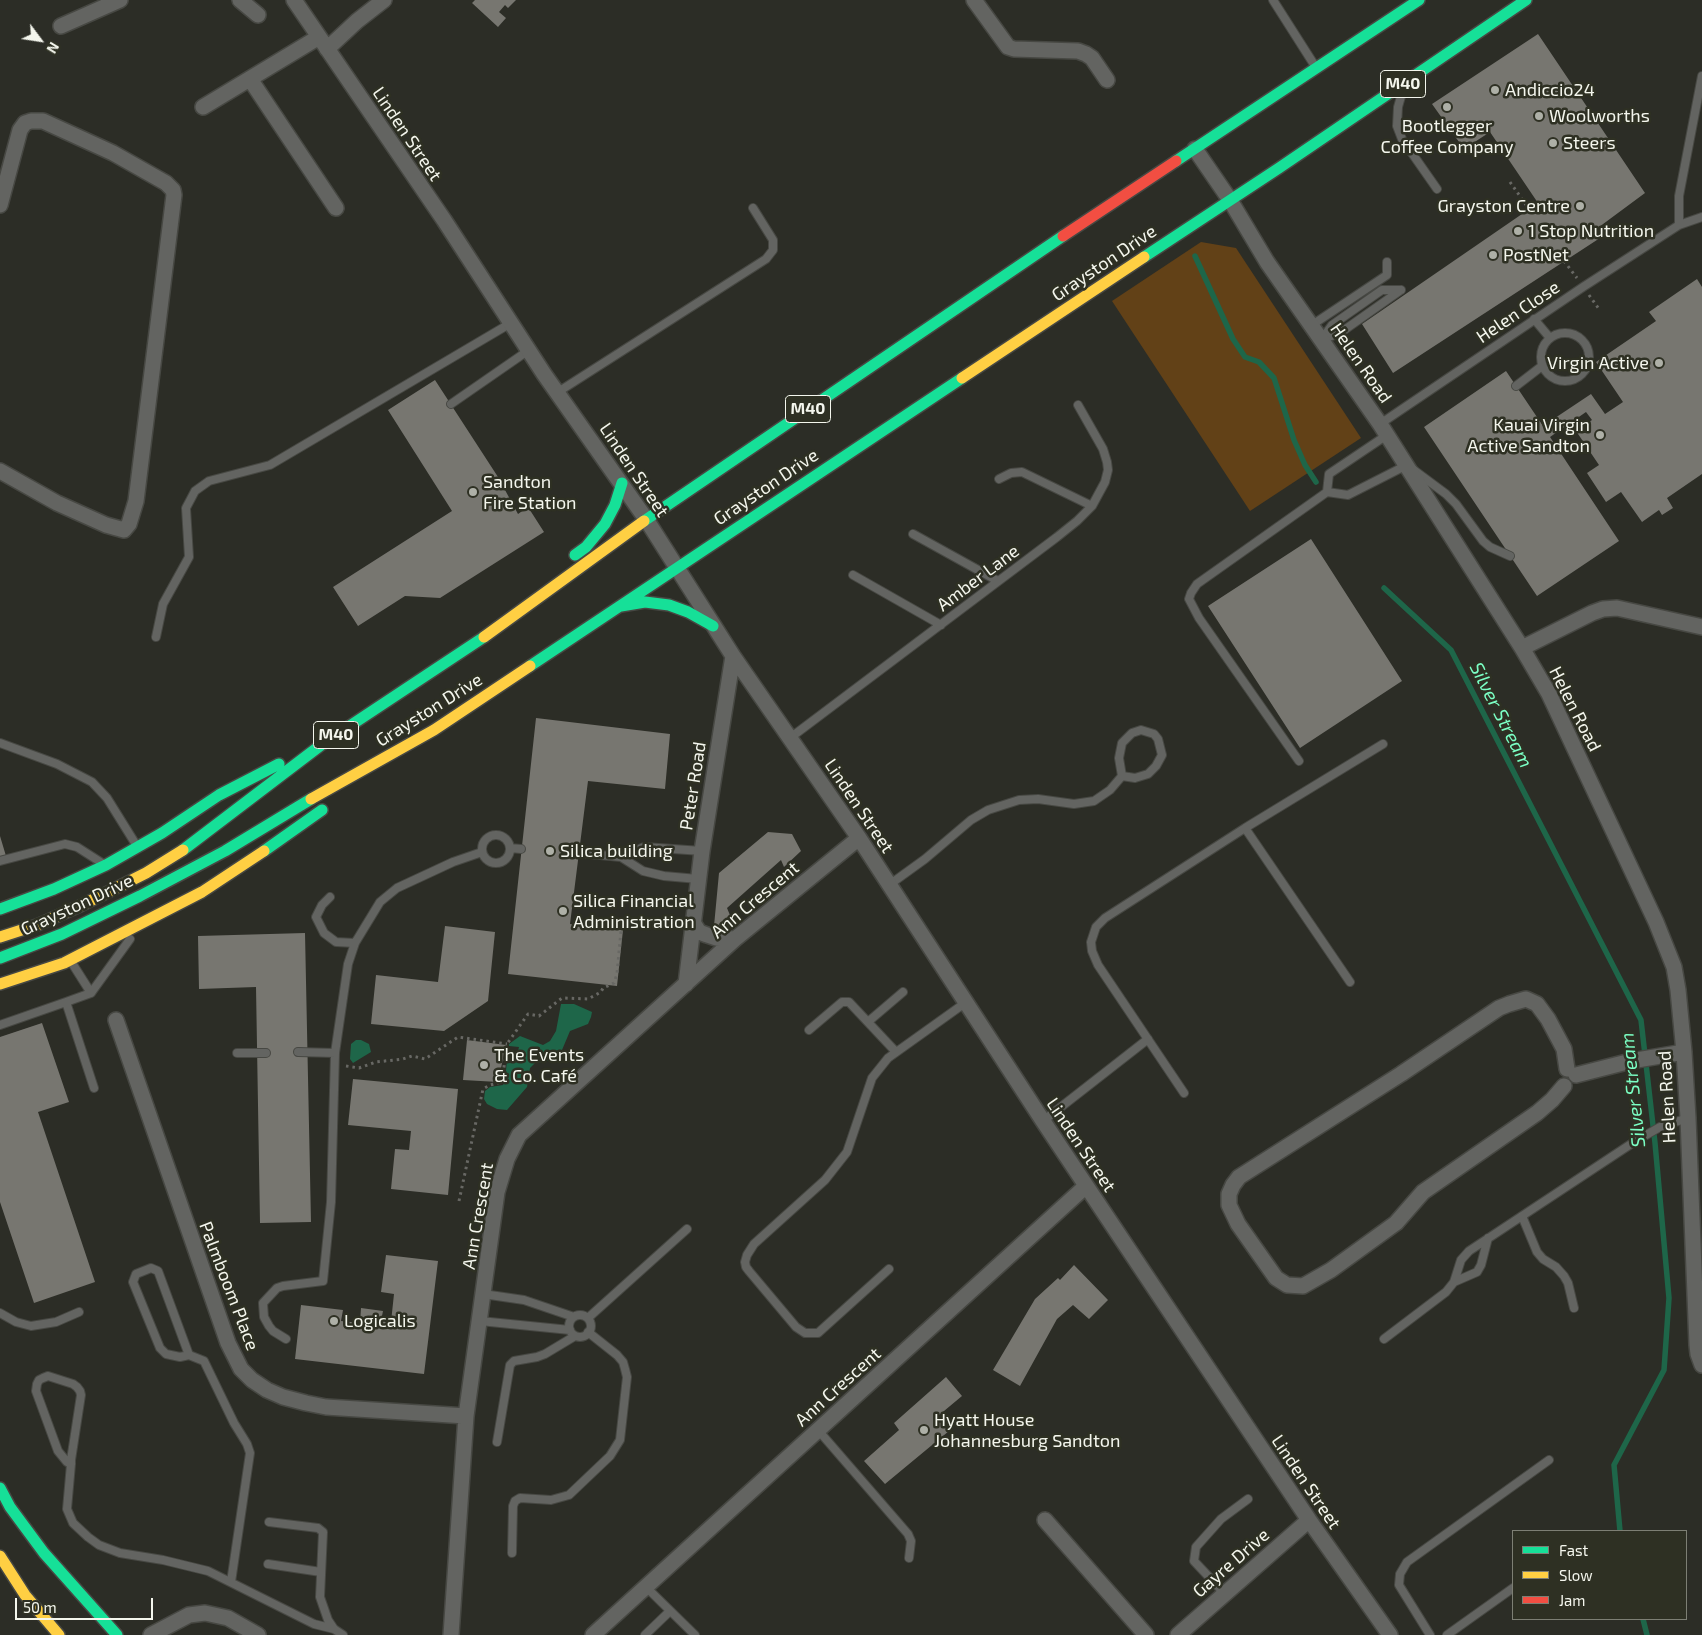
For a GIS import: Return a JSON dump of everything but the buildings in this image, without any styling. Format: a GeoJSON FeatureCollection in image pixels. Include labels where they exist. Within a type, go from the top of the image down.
{"type":"FeatureCollection","features":[{"type":"Feature","properties":{"kind":"main road","name":"Grayston Drive"},"geometry":{"type":"LineString","coordinates":[[0,937],[37,925],[80,906],[146,873],[176,855],[322,745],[464,652],[646,519],[970,298],[1419,0]]}},
{"type":"Feature","properties":{"kind":"main road","name":"Grayston Drive"},"geometry":{"type":"LineString","coordinates":[[0,958],[62,934],[140,896],[225,850],[434,730],[1230,200],[1526,0]]}},
{"type":"Feature","properties":{"kind":"main road"},"geometry":{"type":"LineString","coordinates":[[565,562],[586,547],[605,524],[615,506],[622,483]]}},
{"type":"Feature","properties":{"kind":"main road"},"geometry":{"type":"LineString","coordinates":[[464,652],[526,593]]}},
{"type":"Feature","properties":{"kind":"main road"},"geometry":{"type":"LineString","coordinates":[[620,606],[645,602],[668,605],[688,612],[713,626]]}},
{"type":"Feature","properties":{"kind":"main road"},"geometry":{"type":"LineString","coordinates":[[354,788],[434,730]]}},
{"type":"Feature","properties":{"kind":"main road"},"geometry":{"type":"LineString","coordinates":[[2,906],[54,889],[106,865],[138,847],[219,795],[261,772],[322,745]]}},
{"type":"Feature","properties":{"kind":"main road"},"geometry":{"type":"LineString","coordinates":[[0,984],[70,960],[202,892],[330,805]]}},
{"type":"Feature","properties":{"kind":"main road"},"geometry":{"type":"LineString","coordinates":[[0,1488],[10,1507],[44,1552],[117,1635]]}},
{"type":"Feature","properties":{"kind":"main road"},"geometry":{"type":"LineString","coordinates":[[0,1556],[25,1595],[59,1635]]}},
{"type":"Feature","properties":{"kind":"street"},"geometry":{"type":"LineString","coordinates":[[61,26],[120,0]]}},
{"type":"Feature","properties":{"kind":"street"},"geometry":{"type":"LineString","coordinates":[[240,0],[258,15]]}},
{"type":"Feature","properties":{"kind":"street","name":"Linden Street"},"geometry":{"type":"LineString","coordinates":[[294,0],[444,220],[529,350],[622,483],[713,626],[859,838],[1086,1186],[1309,1520],[1390,1635]]}},
{"type":"Feature","properties":{"kind":"street"},"geometry":{"type":"LineString","coordinates":[[203,107],[250,79],[323,43],[357,21],[384,0]]}},
{"type":"Feature","properties":{"kind":"street"},"geometry":{"type":"LineString","coordinates":[[974,0],[1008,47],[1014,49],[1078,51],[1092,58],[1107,80]]}},
{"type":"Feature","properties":{"kind":"street"},"geometry":{"type":"LineString","coordinates":[[250,79],[336,208]]}},
{"type":"Feature","properties":{"kind":"street"},"geometry":{"type":"LineString","coordinates":[[0,205],[20,130],[25,123],[31,121],[43,121],[113,153],[166,183],[173,190],[174,195],[136,501],[129,524],[124,530],[106,525],[57,502],[0,471]]}},
{"type":"Feature","properties":{"kind":"street","name":"Helen Road"},"geometry":{"type":"LineString","coordinates":[[1195,149],[1230,200],[1267,262],[1384,429],[1522,648],[1549,694],[1656,922],[1674,967],[1678,990],[1688,1118],[1697,1345],[1702,1364]]}},
{"type":"Feature","properties":{"kind":"street"},"geometry":{"type":"LineString","coordinates":[[1522,648],[1603,609],[1616,608],[1702,627]]}},
{"type":"Feature","properties":{"kind":"street","name":"Peter Road"},"geometry":{"type":"LineString","coordinates":[[686,984],[702,850],[733,656]]}},
{"type":"Feature","properties":{"kind":"street","name":"Ann Crescent"},"geometry":{"type":"LineString","coordinates":[[450,1635],[466,1416],[497,1192],[506,1159],[519,1136],[735,939],[859,838]]}},
{"type":"Feature","properties":{"kind":"street"},"geometry":{"type":"LineString","coordinates":[[694,924],[700,932],[707,935],[716,938],[735,939]]}},
{"type":"Feature","properties":{"kind":"street"},"geometry":{"type":"LineString","coordinates":[[1526,999],[1537,1004],[1548,1019],[1564,1050],[1572,1072],[1575,1083],[1564,1086],[1537,1113],[1423,1192],[1396,1223],[1319,1278],[1303,1286],[1287,1286],[1276,1278],[1238,1224],[1229,1205],[1229,1194],[1239,1177],[1401,1074],[1499,1008],[1509,1004],[1526,999]]}},
{"type":"Feature","properties":{"kind":"street","name":"Palmboom Place"},"geometry":{"type":"LineString","coordinates":[[116,1020],[228,1343],[241,1369],[252,1380],[267,1390],[283,1398],[306,1403],[326,1407],[466,1416]]}},
{"type":"Feature","properties":{"kind":"street"},"geometry":{"type":"LineString","coordinates":[[1572,1072],[1684,1052]]}},
{"type":"Feature","properties":{"kind":"street","name":"Ann Crescent"},"geometry":{"type":"LineString","coordinates":[[593,1635],[1086,1186]]}},
{"type":"Feature","properties":{"kind":"street"},"geometry":{"type":"LineString","coordinates":[[1045,1520],[1146,1635]]}},
{"type":"Feature","properties":{"kind":"street","name":"Gayre Drive"},"geometry":{"type":"LineString","coordinates":[[1178,1635],[1309,1520]]}},
{"type":"Feature","properties":{"kind":"street"},"geometry":{"type":"LineString","coordinates":[[151,1635],[164,1631],[189,1615],[205,1612],[228,1618],[258,1635]]}},
{"type":"Feature","properties":{"kind":"lane"},"geometry":{"type":"LineString","coordinates":[[1273,0],[1316,68]]}},
{"type":"Feature","properties":{"kind":"lane"},"geometry":{"type":"LineString","coordinates":[[1679,225],[1679,196],[1702,76]]}},
{"type":"Feature","properties":{"kind":"lane"},"geometry":{"type":"LineString","coordinates":[[1406,82],[1398,107],[1397,126],[1406,144],[1437,189]]}},
{"type":"Feature","properties":{"kind":"lane"},"geometry":{"type":"LineString","coordinates":[[558,392],[766,258],[773,250],[773,240],[753,208]]}},
{"type":"Feature","properties":{"kind":"lane","name":"Helen Close"},"geometry":{"type":"LineString","coordinates":[[1327,492],[1329,474],[1384,429],[1534,319],[1679,225],[1702,217]]}},
{"type":"Feature","properties":{"kind":"lane"},"geometry":{"type":"LineString","coordinates":[[1312,326],[1387,274],[1386,262]]}},
{"type":"Feature","properties":{"kind":"lane"},"geometry":{"type":"LineString","coordinates":[[1322,339],[1340,333],[1401,290]]}},
{"type":"Feature","properties":{"kind":"lane"},"geometry":{"type":"LineString","coordinates":[[1534,319],[1550,338]]}},
{"type":"Feature","properties":{"kind":"lane"},"geometry":{"type":"LineString","coordinates":[[156,638],[164,604],[189,557],[186,508],[199,487],[209,481],[270,465],[511,323]]}},
{"type":"Feature","properties":{"kind":"lane"},"geometry":{"type":"LineString","coordinates":[[1565,333],[1580,338],[1585,344],[1588,352],[1586,367],[1576,379],[1560,381],[1552,378],[1542,366],[1542,351],[1550,338],[1565,333]]}},
{"type":"Feature","properties":{"kind":"lane"},"geometry":{"type":"LineString","coordinates":[[451,404],[529,350]]}},
{"type":"Feature","properties":{"kind":"lane"},"geometry":{"type":"LineString","coordinates":[[1516,386],[1542,366]]}},
{"type":"Feature","properties":{"kind":"lane","name":"Amber Lane"},"geometry":{"type":"LineString","coordinates":[[790,738],[1077,521],[1092,506],[1105,482],[1108,470],[1107,462],[1103,449],[1078,405]]}},
{"type":"Feature","properties":{"kind":"lane"},"geometry":{"type":"LineString","coordinates":[[1299,761],[1199,618],[1189,599],[1194,588],[1202,579],[1327,492],[1348,495],[1407,465],[1446,494],[1456,504],[1483,541],[1490,547],[1510,556]]}},
{"type":"Feature","properties":{"kind":"lane"},"geometry":{"type":"LineString","coordinates":[[999,479],[1011,473],[1022,472],[1092,506]]}},
{"type":"Feature","properties":{"kind":"lane"},"geometry":{"type":"LineString","coordinates":[[914,534],[998,581]]}},
{"type":"Feature","properties":{"kind":"lane"},"geometry":{"type":"LineString","coordinates":[[852,574],[941,625]]}},
{"type":"Feature","properties":{"kind":"lane"},"geometry":{"type":"LineString","coordinates":[[889,885],[925,859],[971,820],[988,810],[1020,800],[1038,799],[1074,804],[1088,803],[1102,796],[1122,776],[1119,758],[1122,743],[1132,733],[1141,730],[1154,734],[1158,739],[1162,755],[1156,766],[1148,774],[1135,778],[1122,776]]}},
{"type":"Feature","properties":{"kind":"lane"},"geometry":{"type":"LineString","coordinates":[[0,744],[57,764],[92,782],[107,798],[138,847]]}},
{"type":"Feature","properties":{"kind":"lane"},"geometry":{"type":"LineString","coordinates":[[1184,1093],[1098,965],[1091,942],[1096,927],[1105,918],[1245,828],[1383,744]]}},
{"type":"Feature","properties":{"kind":"lane"},"geometry":{"type":"LineString","coordinates":[[1245,828],[1350,982]]}},
{"type":"Feature","properties":{"kind":"lane"},"geometry":{"type":"LineString","coordinates":[[494,836],[503,837],[510,848],[507,857],[500,862],[491,862],[482,852],[484,843],[494,836]]}},
{"type":"Feature","properties":{"kind":"lane"},"geometry":{"type":"LineString","coordinates":[[0,861],[65,844],[77,847],[106,865]]}},
{"type":"Feature","properties":{"kind":"lane"},"geometry":{"type":"LineString","coordinates":[[621,857],[644,847],[702,850]]}},
{"type":"Feature","properties":{"kind":"lane"},"geometry":{"type":"LineString","coordinates":[[510,848],[522,848]]}},
{"type":"Feature","properties":{"kind":"lane"},"geometry":{"type":"LineString","coordinates":[[286,1339],[273,1331],[269,1326],[264,1317],[263,1303],[277,1288],[323,1281],[331,1202],[336,1053],[348,964],[355,943],[380,902],[397,888],[453,862],[482,852]]}},
{"type":"Feature","properties":{"kind":"lane"},"geometry":{"type":"LineString","coordinates":[[579,853],[621,857],[643,871],[664,876],[698,879]]}},
{"type":"Feature","properties":{"kind":"lane"},"geometry":{"type":"LineString","coordinates":[[330,897],[322,905],[316,917],[324,933],[336,942],[355,943]]}},
{"type":"Feature","properties":{"kind":"lane"},"geometry":{"type":"LineString","coordinates":[[0,1025],[91,993],[141,924]]}},
{"type":"Feature","properties":{"kind":"lane"},"geometry":{"type":"LineString","coordinates":[[70,960],[91,993]]}},
{"type":"Feature","properties":{"kind":"lane"},"geometry":{"type":"LineString","coordinates":[[868,1021],[903,992]]}},
{"type":"Feature","properties":{"kind":"lane"},"geometry":{"type":"LineString","coordinates":[[66,1002],[94,1088]]}},
{"type":"Feature","properties":{"kind":"lane"},"geometry":{"type":"LineString","coordinates":[[809,1030],[842,1002],[849,1002],[855,1006],[896,1052]]}},
{"type":"Feature","properties":{"kind":"lane"},"geometry":{"type":"LineString","coordinates":[[889,1269],[818,1333],[810,1333],[796,1327],[749,1271],[745,1262],[754,1244],[838,1166],[847,1152],[854,1135],[872,1078],[888,1058],[966,1003]]}},
{"type":"Feature","properties":{"kind":"lane"},"geometry":{"type":"LineString","coordinates":[[1043,1121],[1148,1039]]}},
{"type":"Feature","properties":{"kind":"lane"},"geometry":{"type":"LineString","coordinates":[[298,1052],[336,1053]]}},
{"type":"Feature","properties":{"kind":"lane"},"geometry":{"type":"LineString","coordinates":[[237,1053],[266,1053]]}},
{"type":"Feature","properties":{"kind":"lane"},"geometry":{"type":"LineString","coordinates":[[1384,1339],[1446,1292],[1454,1282],[1461,1260],[1469,1251],[1634,1142],[1660,1127],[1688,1118]]}},
{"type":"Feature","properties":{"kind":"lane"},"geometry":{"type":"LineString","coordinates":[[1522,1216],[1537,1252],[1543,1259],[1556,1267],[1568,1283],[1574,1308]]}},
{"type":"Feature","properties":{"kind":"lane"},"geometry":{"type":"LineString","coordinates":[[588,1318],[687,1229]]}},
{"type":"Feature","properties":{"kind":"lane"},"geometry":{"type":"LineString","coordinates":[[1454,1282],[1476,1272],[1481,1265],[1488,1238]]}},
{"type":"Feature","properties":{"kind":"lane"},"geometry":{"type":"LineString","coordinates":[[189,1355],[158,1271],[151,1268],[136,1274],[133,1282],[160,1348],[166,1354],[180,1357],[189,1355],[204,1361],[250,1452],[231,1582]]}},
{"type":"Feature","properties":{"kind":"lane"},"geometry":{"type":"LineString","coordinates":[[483,1294],[524,1300],[574,1317]]}},
{"type":"Feature","properties":{"kind":"lane"},"geometry":{"type":"LineString","coordinates":[[0,1313],[16,1322],[31,1326],[56,1322],[79,1312]]}},
{"type":"Feature","properties":{"kind":"lane"},"geometry":{"type":"LineString","coordinates":[[480,1321],[572,1333],[582,1337],[591,1326],[588,1318],[581,1315],[574,1317],[569,1323],[572,1333]]}},
{"type":"Feature","properties":{"kind":"lane"},"geometry":{"type":"LineString","coordinates":[[512,1553],[513,1506],[515,1501],[520,1498],[551,1500],[569,1495],[610,1456],[620,1440],[627,1377],[626,1368],[617,1355],[588,1332]]}},
{"type":"Feature","properties":{"kind":"lane"},"geometry":{"type":"LineString","coordinates":[[498,1442],[510,1365],[514,1361],[545,1354],[572,1333]]}},
{"type":"Feature","properties":{"kind":"lane"},"geometry":{"type":"LineString","coordinates":[[71,1464],[58,1451],[36,1391],[39,1380],[48,1376],[78,1386],[81,1395],[71,1464],[67,1509],[73,1523],[88,1537],[99,1545],[120,1553],[163,1560],[199,1569],[231,1582],[314,1624],[334,1629],[343,1635]]}},
{"type":"Feature","properties":{"kind":"lane"},"geometry":{"type":"LineString","coordinates":[[818,1430],[908,1534],[911,1541],[909,1558]]}},
{"type":"Feature","properties":{"kind":"lane"},"geometry":{"type":"LineString","coordinates":[[1430,1635],[1399,1585],[1400,1574],[1407,1562],[1548,1460]]}},
{"type":"Feature","properties":{"kind":"lane"},"geometry":{"type":"LineString","coordinates":[[1225,1594],[1194,1561],[1196,1547],[1221,1519],[1248,1499]]}},
{"type":"Feature","properties":{"kind":"lane"},"geometry":{"type":"LineString","coordinates":[[269,1522],[321,1530],[324,1536],[320,1572],[320,1597],[328,1620],[334,1629]]}},
{"type":"Feature","properties":{"kind":"lane"},"geometry":{"type":"LineString","coordinates":[[268,1564],[320,1572]]}},
{"type":"Feature","properties":{"kind":"lane"},"geometry":{"type":"LineString","coordinates":[[646,1587],[694,1635]]}},
{"type":"Feature","properties":{"kind":"lane"},"geometry":{"type":"LineString","coordinates":[[1447,1635],[1512,1589]]}},
{"type":"Feature","properties":{"kind":"lane"},"geometry":{"type":"LineString","coordinates":[[645,1635],[670,1611]]}},
{"type":"Feature","properties":{"kind":"path"},"geometry":{"type":"LineString","coordinates":[[1510,182],[1529,209]]}},
{"type":"Feature","properties":{"kind":"path"},"geometry":{"type":"LineString","coordinates":[[459,1201],[483,1089],[502,1082],[507,1044],[528,1014],[539,1016],[562,998],[588,999],[604,988],[614,984],[617,974],[621,932]]}},
{"type":"Feature","properties":{"kind":"path"},"geometry":{"type":"LineString","coordinates":[[346,1066],[358,1068],[376,1062],[412,1056],[425,1059],[458,1037],[507,1044]]}},
{"type":"Feature","properties":{"kind":"shaded area"},"geometry":{"type":"Polygon","coordinates":[[[1201,242],[1236,248],[1361,438],[1250,511],[1112,301],[1201,242]]]}},
{"type":"Feature","properties":{"kind":"shaded area"},"geometry":{"type":"Polygon","coordinates":[[[561,1004],[574,1004],[592,1012],[588,1024],[570,1031],[562,1050],[554,1060],[535,1063],[530,1068],[527,1087],[507,1110],[497,1109],[487,1104],[484,1099],[485,1091],[490,1087],[503,1085],[507,1060],[516,1059],[519,1047],[509,1046],[509,1044],[520,1036],[543,1045],[550,1041],[556,1031],[561,1004]]]}},
{"type":"Feature","properties":{"kind":"shaded area"},"geometry":{"type":"Polygon","coordinates":[[[356,1040],[369,1044],[371,1052],[353,1063],[350,1059],[351,1044],[356,1040]]]}},
{"type":"Feature","properties":{"kind":"waterway","name":"Silver Stream"},"geometry":{"type":"LineString","coordinates":[[1195,256],[1233,339],[1245,357],[1259,362],[1274,378],[1294,440],[1305,465],[1316,482]]}},
{"type":"Feature","properties":{"kind":"waterway","name":"Silver Stream"},"geometry":{"type":"LineString","coordinates":[[1384,588],[1451,650],[1641,1020],[1655,1143],[1669,1298],[1664,1370],[1614,1465],[1620,1530]]}},
{"type":"Feature","properties":{"kind":"waterway","name":"Silver Stream"},"geometry":{"type":"LineString","coordinates":[[1643,1620],[1647,1635]]}},
{"type":"Feature","properties":{"kind":"traffic: fast"},"geometry":{"type":"LineString","coordinates":[[1176,161],[1419,0]]}},
{"type":"Feature","properties":{"kind":"traffic: fast"},"geometry":{"type":"LineString","coordinates":[[1144,257],[1279,168],[1526,0]]}},
{"type":"Feature","properties":{"kind":"traffic: fast"},"geometry":{"type":"LineString","coordinates":[[644,521],[1063,236]]}},
{"type":"Feature","properties":{"kind":"traffic: fast"},"geometry":{"type":"LineString","coordinates":[[530,666],[962,378]]}},
{"type":"Feature","properties":{"kind":"traffic: fast"},"geometry":{"type":"LineString","coordinates":[[575,555],[586,547],[605,524],[615,505],[622,483]]}},
{"type":"Feature","properties":{"kind":"traffic: fast"},"geometry":{"type":"LineString","coordinates":[[621,606],[645,602],[669,605],[688,612],[713,626]]}},
{"type":"Feature","properties":{"kind":"traffic: fast"},"geometry":{"type":"LineString","coordinates":[[183,850],[321,745],[484,637]]}},
{"type":"Feature","properties":{"kind":"traffic: fast"},"geometry":{"type":"LineString","coordinates":[[0,909],[54,889],[106,865],[162,833],[219,795],[279,764]]}},
{"type":"Feature","properties":{"kind":"traffic: fast"},"geometry":{"type":"LineString","coordinates":[[0,958],[62,934],[140,896],[225,851],[311,799]]}},
{"type":"Feature","properties":{"kind":"traffic: fast"},"geometry":{"type":"LineString","coordinates":[[264,851],[322,810]]}},
{"type":"Feature","properties":{"kind":"traffic: fast"},"geometry":{"type":"LineString","coordinates":[[0,1488],[10,1507],[44,1553],[117,1635]]}},
{"type":"Feature","properties":{"kind":"traffic: slow"},"geometry":{"type":"LineString","coordinates":[[962,378],[1144,257]]}},
{"type":"Feature","properties":{"kind":"traffic: slow"},"geometry":{"type":"LineString","coordinates":[[484,637],[644,521]]}},
{"type":"Feature","properties":{"kind":"traffic: slow"},"geometry":{"type":"LineString","coordinates":[[311,799],[434,730],[530,666]]}},
{"type":"Feature","properties":{"kind":"traffic: slow"},"geometry":{"type":"LineString","coordinates":[[0,937],[37,925],[80,906],[146,873],[183,850]]}},
{"type":"Feature","properties":{"kind":"traffic: slow"},"geometry":{"type":"LineString","coordinates":[[0,984],[64,963],[202,892],[264,851]]}},
{"type":"Feature","properties":{"kind":"traffic: slow"},"geometry":{"type":"LineString","coordinates":[[0,1556],[25,1595],[59,1635]]}},
{"type":"Feature","properties":{"kind":"traffic: jam"},"geometry":{"type":"LineString","coordinates":[[1063,236],[1176,161]]}},
{"type":"Feature","properties":{"kind":"place","name":"Andiccio24"},"geometry":{"type":"Point","coordinates":[1495,90]}},
{"type":"Feature","properties":{"kind":"place","name":"Bootlegger Coffee Company"},"geometry":{"type":"Point","coordinates":[1447,107]}},
{"type":"Feature","properties":{"kind":"place","name":"Woolworths"},"geometry":{"type":"Point","coordinates":[1539,116]}},
{"type":"Feature","properties":{"kind":"place","name":"Steers"},"geometry":{"type":"Point","coordinates":[1553,143]}},
{"type":"Feature","properties":{"kind":"place","name":"Grayston Centre"},"geometry":{"type":"Point","coordinates":[1580,206]}},
{"type":"Feature","properties":{"kind":"place","name":"1 Stop Nutrition"},"geometry":{"type":"Point","coordinates":[1518,231]}},
{"type":"Feature","properties":{"kind":"place","name":"PostNet"},"geometry":{"type":"Point","coordinates":[1493,255]}},
{"type":"Feature","properties":{"kind":"place","name":"Virgin Active"},"geometry":{"type":"Point","coordinates":[1659,363]}},
{"type":"Feature","properties":{"kind":"place","name":"Kauai Virgin Active Sandton"},"geometry":{"type":"Point","coordinates":[1600,435]}},
{"type":"Feature","properties":{"kind":"place","name":"Sandton Fire Station"},"geometry":{"type":"Point","coordinates":[473,492]}},
{"type":"Feature","properties":{"kind":"place","name":"Silica building"},"geometry":{"type":"Point","coordinates":[550,851]}},
{"type":"Feature","properties":{"kind":"place","name":"Silica Financial Administration"},"geometry":{"type":"Point","coordinates":[563,911]}},
{"type":"Feature","properties":{"kind":"place","name":"The Events & Co. Café"},"geometry":{"type":"Point","coordinates":[484,1065]}},
{"type":"Feature","properties":{"kind":"place","name":"Logicalis"},"geometry":{"type":"Point","coordinates":[334,1321]}},
{"type":"Feature","properties":{"kind":"place","name":"Hyatt House Johannesburg Sandton"},"geometry":{"type":"Point","coordinates":[924,1430]}}]}
